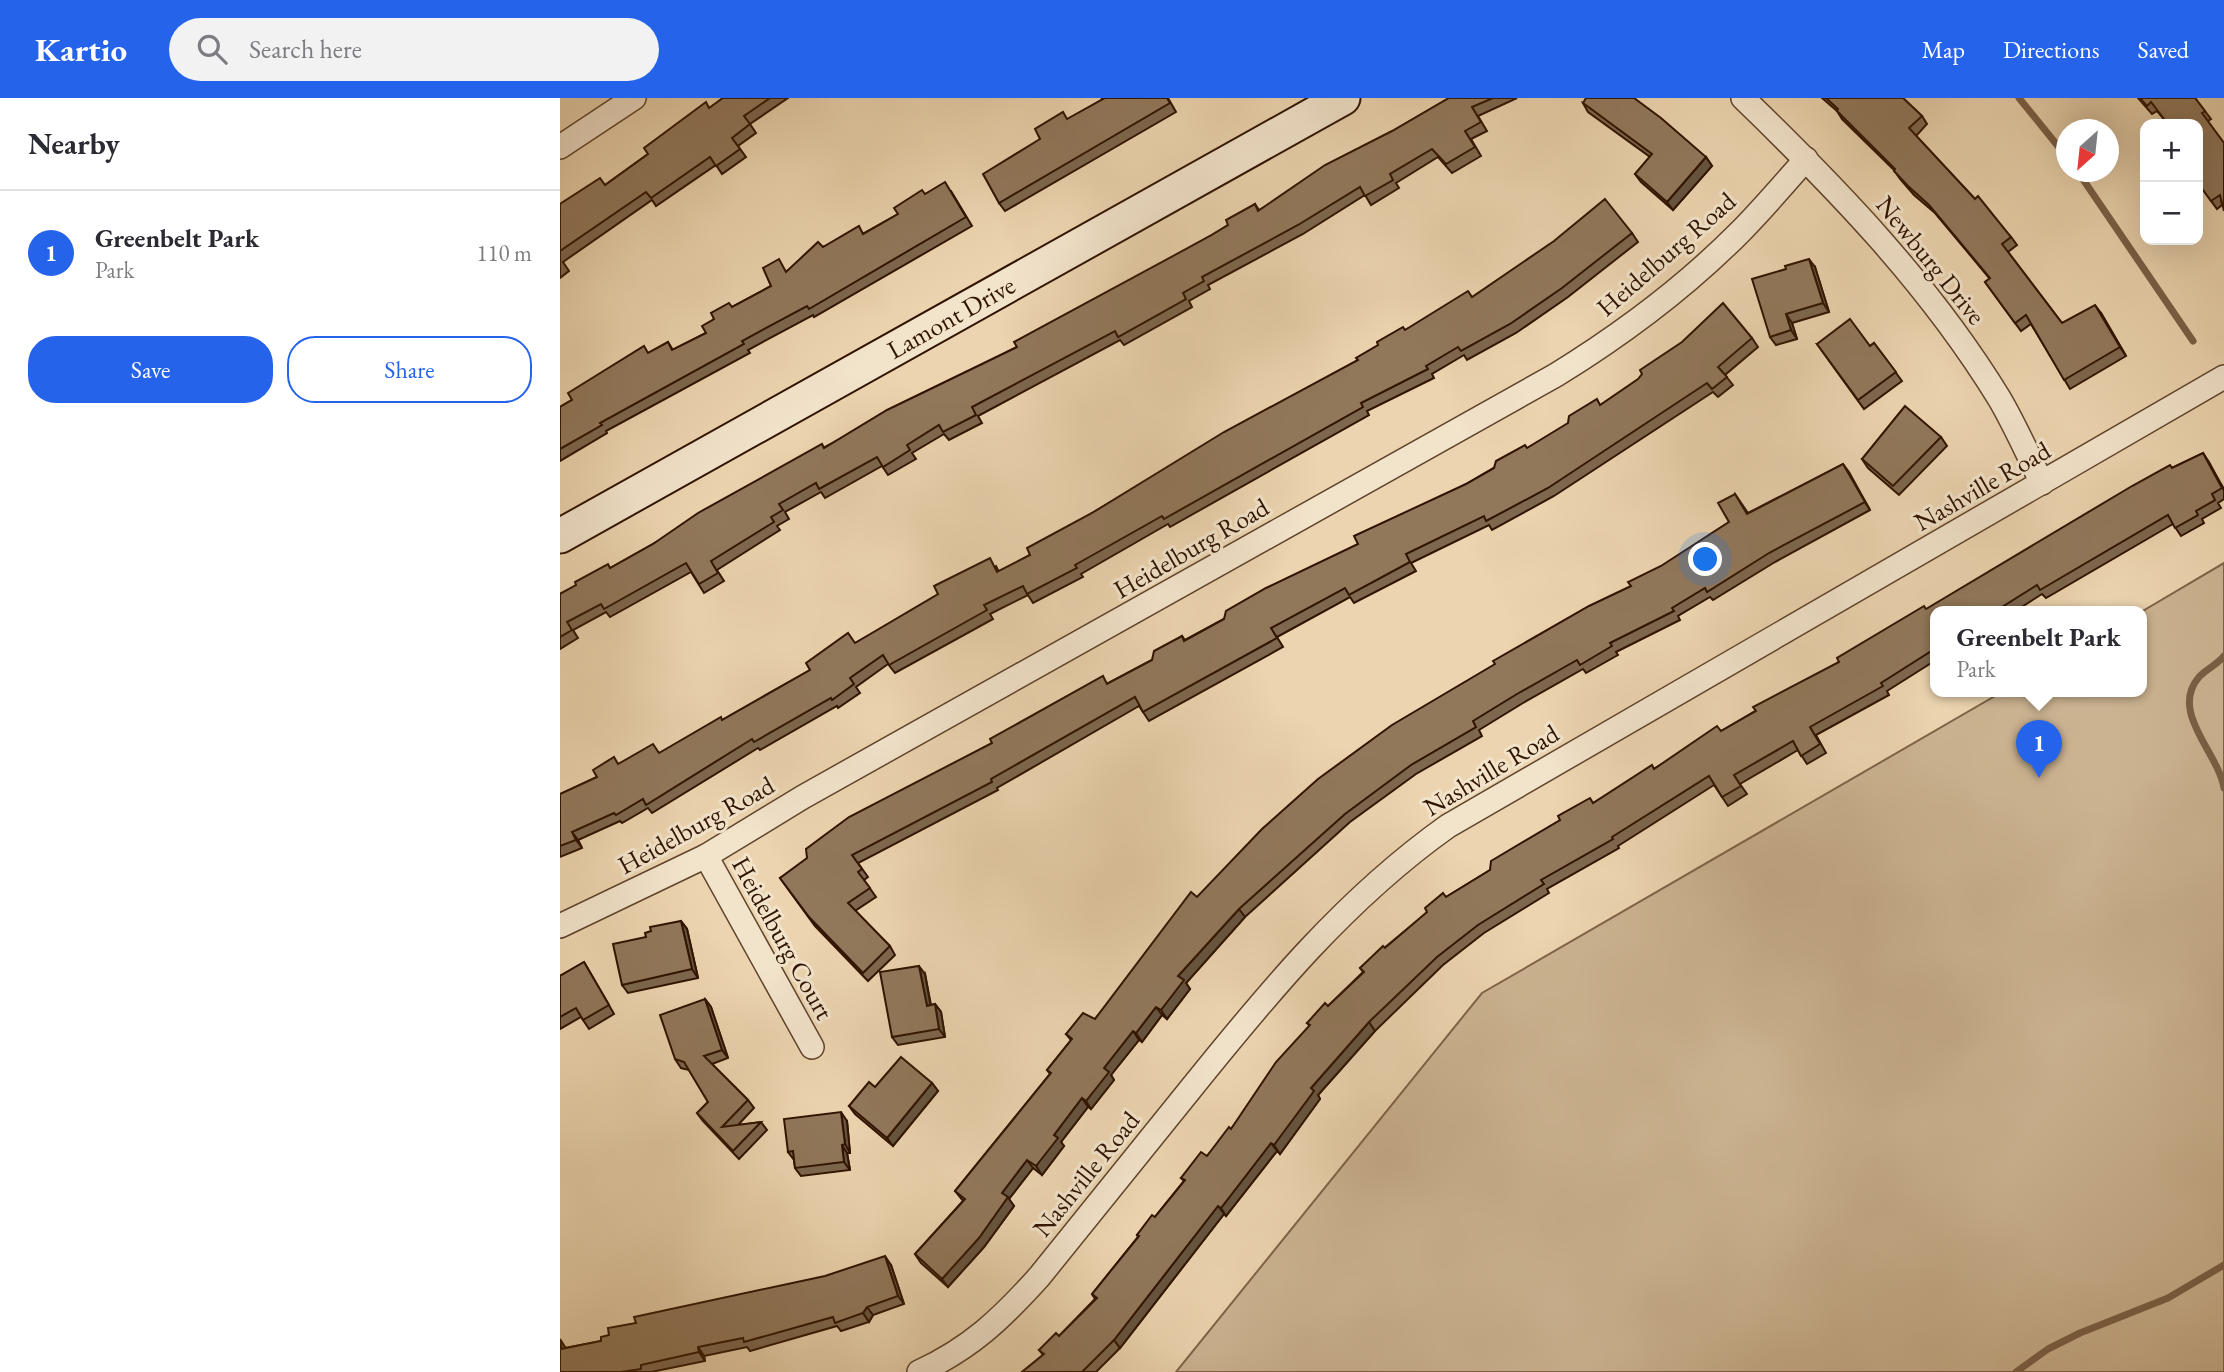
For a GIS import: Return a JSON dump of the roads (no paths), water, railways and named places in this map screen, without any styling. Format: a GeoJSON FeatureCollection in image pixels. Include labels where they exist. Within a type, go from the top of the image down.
{"type":"FeatureCollection","features":[{"type":"Feature","properties":{"kind":"street"},"geometry":{"type":"LineString","coordinates":[[560,147],[634,98]]}},
{"type":"Feature","properties":{"kind":"street","name":"Lamont Drive"},"geometry":{"type":"LineString","coordinates":[[560,536],[1343,98]]}},
{"type":"Feature","properties":{"kind":"street","name":"Newburg Drive"},"geometry":{"type":"LineString","coordinates":[[1743,98],[1873,229],[1947,320],[2000,400],[2042,483]]}},
{"type":"Feature","properties":{"kind":"street","name":"Heidelburg Road"},"geometry":{"type":"LineString","coordinates":[[560,926],[706,856],[803,797],[1586,357],[1700,269],[1738,234],[1806,159]]}},
{"type":"Feature","properties":{"kind":"street","name":"Nashville Road"},"geometry":{"type":"LineString","coordinates":[[919,1372],[983,1336],[1002,1317],[1039,1277],[1284,975],[1361,895],[1418,847],[1447,826],[2224,377]]}},
{"type":"Feature","properties":{"kind":"street","name":"Heidelburg Court"},"geometry":{"type":"LineString","coordinates":[[706,856],[812,1047]]}},
{"type":"Feature","properties":{"kind":"waterway"},"geometry":{"type":"LineString","coordinates":[[2019,98],[2056,144]]}},
{"type":"Feature","properties":{"kind":"waterway"},"geometry":{"type":"LineString","coordinates":[[2085,182],[2193,341]]}},
{"type":"Feature","properties":{"kind":"waterway"},"geometry":{"type":"LineString","coordinates":[[2224,656],[2199,677],[2191,690],[2189,704],[2192,718],[2220,774],[2224,788]]}},
{"type":"Feature","properties":{"kind":"waterway"},"geometry":{"type":"LineString","coordinates":[[2016,1372],[2048,1349],[2080,1333],[2168,1298],[2224,1265]]}},
{"type":"Feature","properties":{"kind":"place","name":"Greenbelt Park"},"geometry":{"type":"Point","coordinates":[2039,778]}}]}
